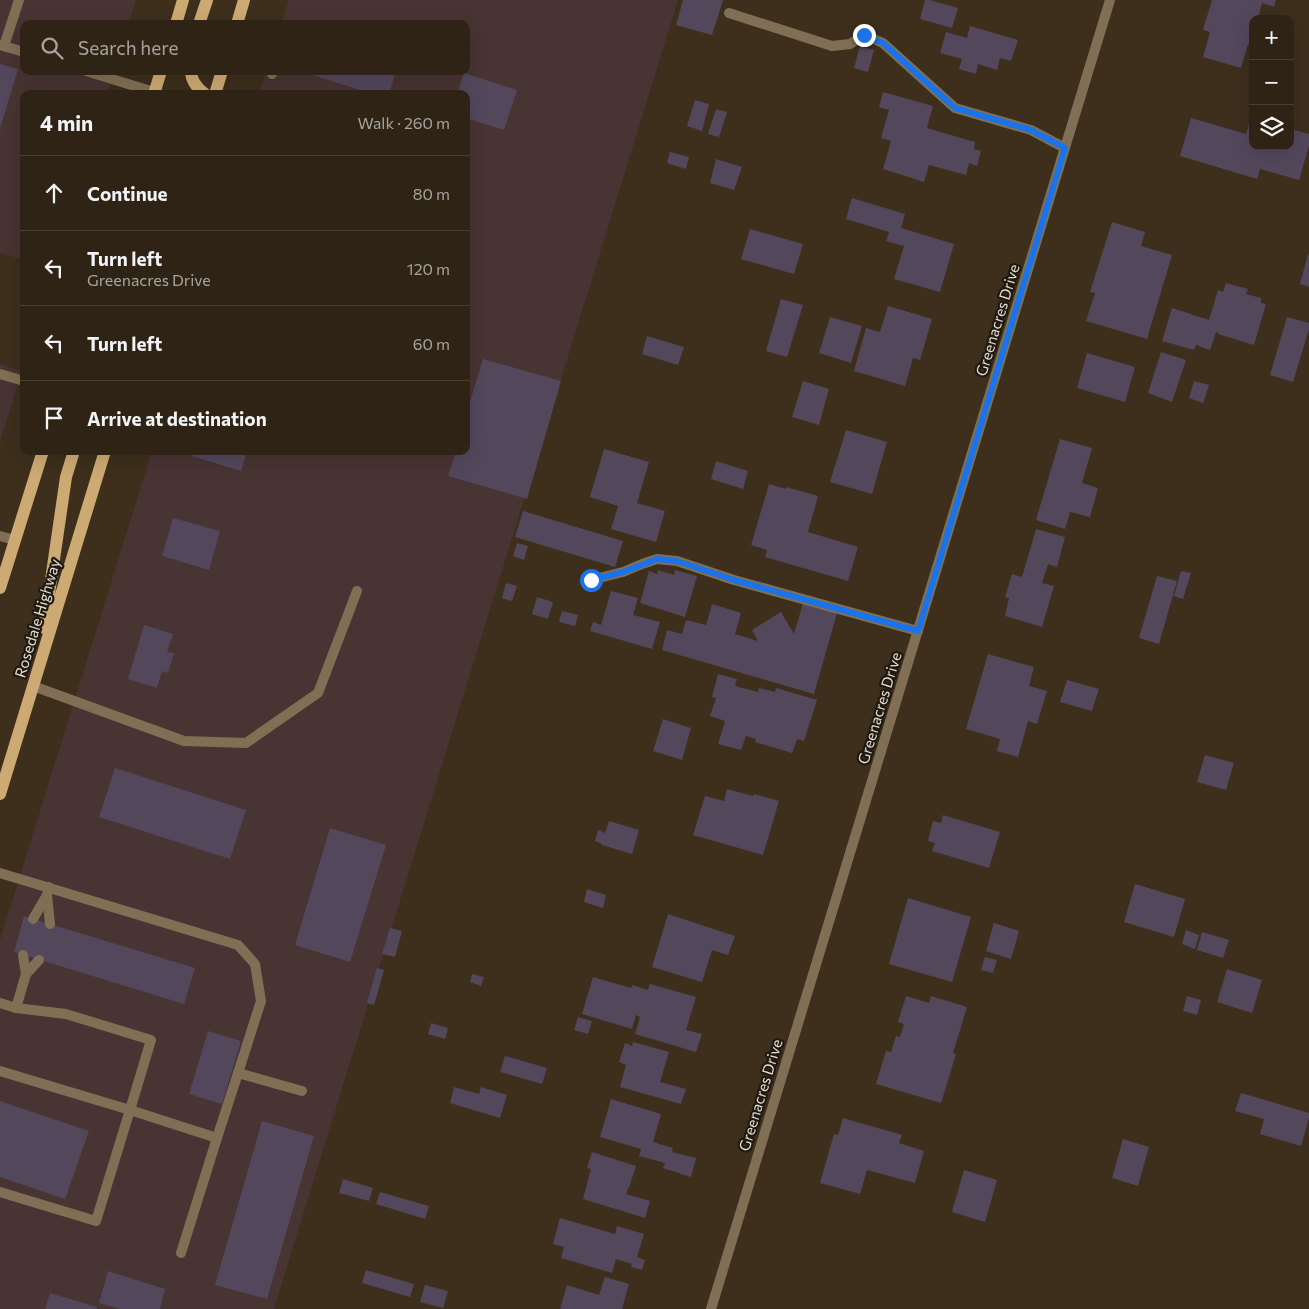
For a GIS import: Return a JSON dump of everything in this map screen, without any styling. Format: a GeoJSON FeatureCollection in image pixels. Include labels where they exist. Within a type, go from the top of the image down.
{"type":"FeatureCollection","features":[{"type":"Feature","properties":{"kind":"main road"},"geometry":{"type":"LineString","coordinates":[[177,20],[183,0]]}},
{"type":"Feature","properties":{"kind":"main road"},"geometry":{"type":"LineString","coordinates":[[200,20],[206,0]]}},
{"type":"Feature","properties":{"kind":"main road"},"geometry":{"type":"LineString","coordinates":[[238,20],[244,0]]}},
{"type":"Feature","properties":{"kind":"main road"},"geometry":{"type":"LineString","coordinates":[[155,90],[160,75]]}},
{"type":"Feature","properties":{"kind":"main road"},"geometry":{"type":"LineString","coordinates":[[191,75],[191,78],[200,90]]}},
{"type":"Feature","properties":{"kind":"main road"},"geometry":{"type":"LineString","coordinates":[[217,90],[221,75]]}},
{"type":"Feature","properties":{"kind":"main road"},"geometry":{"type":"LineString","coordinates":[[0,588],[42,455]]}},
{"type":"Feature","properties":{"kind":"main road"},"geometry":{"type":"LineString","coordinates":[[38,670],[66,477],[73,455]]}},
{"type":"Feature","properties":{"kind":"main road","name":"Rosedale Highway"},"geometry":{"type":"LineString","coordinates":[[0,794],[104,455]]}},
{"type":"Feature","properties":{"kind":"street"},"geometry":{"type":"LineString","coordinates":[[19,0],[2,46],[20,51]]}},
{"type":"Feature","properties":{"kind":"street","name":"Greenacres Drive"},"geometry":{"type":"LineString","coordinates":[[711,1309],[1110,0]]}},
{"type":"Feature","properties":{"kind":"street"},"geometry":{"type":"LineString","coordinates":[[729,13],[832,46],[850,44],[864,35],[883,43],[955,108],[1031,130],[1065,148]]}},
{"type":"Feature","properties":{"kind":"street"},"geometry":{"type":"LineString","coordinates":[[98,75],[145,90]]}},
{"type":"Feature","properties":{"kind":"street"},"geometry":{"type":"LineString","coordinates":[[0,374],[20,379]]}},
{"type":"Feature","properties":{"kind":"street"},"geometry":{"type":"LineString","coordinates":[[0,536],[15,540]]}},
{"type":"Feature","properties":{"kind":"street"},"geometry":{"type":"LineString","coordinates":[[591,580],[623,572],[657,559],[677,561],[734,580],[918,631]]}},
{"type":"Feature","properties":{"kind":"street"},"geometry":{"type":"LineString","coordinates":[[33,686],[184,741],[246,743],[318,693],[357,591]]}},
{"type":"Feature","properties":{"kind":"street"},"geometry":{"type":"LineString","coordinates":[[0,874],[48,891],[238,945],[255,964],[261,1001],[181,1253]]}},
{"type":"Feature","properties":{"kind":"street"},"geometry":{"type":"LineString","coordinates":[[33,919],[48,891]]}},
{"type":"Feature","properties":{"kind":"street"},"geometry":{"type":"LineString","coordinates":[[48,891],[50,924]]}},
{"type":"Feature","properties":{"kind":"street"},"geometry":{"type":"LineString","coordinates":[[16,1008],[26,974],[23,955]]}},
{"type":"Feature","properties":{"kind":"street"},"geometry":{"type":"LineString","coordinates":[[26,974],[39,960]]}},
{"type":"Feature","properties":{"kind":"street"},"geometry":{"type":"LineString","coordinates":[[0,1004],[16,1008],[66,1014],[151,1040],[96,1221],[0,1192]]}},
{"type":"Feature","properties":{"kind":"street"},"geometry":{"type":"LineString","coordinates":[[0,1071],[217,1138]]}},
{"type":"Feature","properties":{"kind":"street"},"geometry":{"type":"LineString","coordinates":[[238,1073],[302,1091]]}},
{"type":"Feature","properties":{"kind":"shaded area"},"geometry":{"type":"Polygon","coordinates":[[[0,0],[136,0],[130,20],[20,20],[20,75],[113,75],[108,90],[20,90],[20,259],[0,253],[0,0]]]}},
{"type":"Feature","properties":{"kind":"shaded area"},"geometry":{"type":"Polygon","coordinates":[[[289,0],[678,0],[274,1309],[0,1309],[0,940],[151,455],[470,455],[470,90],[260,90],[265,75],[470,75],[470,20],[282,20],[289,0]]]}},
{"type":"Feature","properties":{"kind":"shaded area"},"geometry":{"type":"Polygon","coordinates":[[[0,364],[20,370],[20,377],[0,441],[0,364]]]}},
{"type":"Feature","properties":{"kind":"building"},"geometry":{"type":"Polygon","coordinates":[[[683,0],[723,0],[712,35],[676,25],[683,0]]]}},
{"type":"Feature","properties":{"kind":"building"},"geometry":{"type":"Polygon","coordinates":[[[925,0],[958,8],[952,28],[920,19],[925,0]]]}},
{"type":"Feature","properties":{"kind":"building"},"geometry":{"type":"Polygon","coordinates":[[[1212,0],[1276,0],[1274,7],[1262,3],[1259,15],[1249,15],[1249,44],[1241,68],[1203,57],[1210,32],[1203,30],[1212,0]]]}},
{"type":"Feature","properties":{"kind":"building"},"geometry":{"type":"Polygon","coordinates":[[[970,26],[1018,40],[1011,61],[1000,58],[997,70],[978,64],[976,74],[959,69],[962,59],[940,53],[946,32],[967,38],[970,26]]]}},
{"type":"Feature","properties":{"kind":"building"},"geometry":{"type":"Polygon","coordinates":[[[860,46],[874,50],[868,72],[854,68],[860,46]]]}},
{"type":"Feature","properties":{"kind":"building"},"geometry":{"type":"Polygon","coordinates":[[[0,64],[18,69],[0,129],[0,64]]]}},
{"type":"Feature","properties":{"kind":"building"},"geometry":{"type":"Polygon","coordinates":[[[312,75],[395,75],[390,90],[360,90],[312,75]]]}},
{"type":"Feature","properties":{"kind":"building"},"geometry":{"type":"Polygon","coordinates":[[[463,75],[470,75],[517,90],[504,130],[470,119],[470,90],[458,90],[463,75]]]}},
{"type":"Feature","properties":{"kind":"building"},"geometry":{"type":"Polygon","coordinates":[[[883,92],[933,106],[927,128],[975,142],[974,149],[981,151],[977,166],[969,163],[966,175],[929,165],[924,182],[883,169],[891,141],[881,138],[889,110],[879,107],[883,92]]]}},
{"type":"Feature","properties":{"kind":"building"},"geometry":{"type":"Polygon","coordinates":[[[695,100],[709,104],[702,131],[687,126],[695,100]]]}},
{"type":"Feature","properties":{"kind":"building"},"geometry":{"type":"Polygon","coordinates":[[[716,109],[727,112],[719,137],[708,134],[716,109]]]}},
{"type":"Feature","properties":{"kind":"building"},"geometry":{"type":"Polygon","coordinates":[[[1191,118],[1246,134],[1249,124],[1249,150],[1294,150],[1294,130],[1309,134],[1309,146],[1299,180],[1260,169],[1257,179],[1180,156],[1191,118]]]}},
{"type":"Feature","properties":{"kind":"building"},"geometry":{"type":"Polygon","coordinates":[[[670,152],[689,157],[686,169],[667,163],[670,152]]]}},
{"type":"Feature","properties":{"kind":"building"},"geometry":{"type":"Polygon","coordinates":[[[716,159],[742,167],[734,190],[710,183],[716,159]]]}},
{"type":"Feature","properties":{"kind":"building"},"geometry":{"type":"Polygon","coordinates":[[[852,198],[905,214],[901,228],[954,244],[940,292],[894,279],[904,246],[886,241],[889,232],[846,219],[852,198]]]}},
{"type":"Feature","properties":{"kind":"building"},"geometry":{"type":"Polygon","coordinates":[[[1112,222],[1145,232],[1141,246],[1172,255],[1147,339],[1086,321],[1095,293],[1090,292],[1112,222]]]}},
{"type":"Feature","properties":{"kind":"building"},"geometry":{"type":"Polygon","coordinates":[[[750,229],[803,244],[794,274],[741,259],[750,229]]]}},
{"type":"Feature","properties":{"kind":"building"},"geometry":{"type":"Polygon","coordinates":[[[1309,254],[1309,287],[1300,284],[1309,254]]]}},
{"type":"Feature","properties":{"kind":"building"},"geometry":{"type":"Polygon","coordinates":[[[1226,283],[1248,289],[1246,294],[1261,298],[1261,303],[1266,304],[1254,345],[1216,332],[1210,350],[1196,345],[1194,350],[1162,341],[1172,308],[1209,320],[1218,290],[1223,292],[1226,283]]]}},
{"type":"Feature","properties":{"kind":"building"},"geometry":{"type":"Polygon","coordinates":[[[781,299],[803,305],[787,357],[766,351],[781,299]]]}},
{"type":"Feature","properties":{"kind":"building"},"geometry":{"type":"Polygon","coordinates":[[[888,306],[932,319],[920,360],[913,358],[905,386],[854,371],[866,328],[880,332],[888,306]]]}},
{"type":"Feature","properties":{"kind":"building"},"geometry":{"type":"Polygon","coordinates":[[[830,317],[862,326],[851,363],[819,353],[830,317]]]}},
{"type":"Feature","properties":{"kind":"building"},"geometry":{"type":"Polygon","coordinates":[[[1287,317],[1309,323],[1309,329],[1293,382],[1270,375],[1287,317]]]}},
{"type":"Feature","properties":{"kind":"building"},"geometry":{"type":"Polygon","coordinates":[[[647,336],[684,347],[678,365],[642,354],[647,336]]]}},
{"type":"Feature","properties":{"kind":"building"},"geometry":{"type":"Polygon","coordinates":[[[1161,352],[1186,360],[1172,402],[1148,393],[1161,352]]]}},
{"type":"Feature","properties":{"kind":"building"},"geometry":{"type":"Polygon","coordinates":[[[1087,353],[1135,367],[1125,402],[1077,388],[1087,353]]]}},
{"type":"Feature","properties":{"kind":"building"},"geometry":{"type":"Polygon","coordinates":[[[483,359],[561,381],[527,499],[448,476],[455,455],[470,455],[470,402],[483,359]]]}},
{"type":"Feature","properties":{"kind":"building"},"geometry":{"type":"Polygon","coordinates":[[[803,381],[829,389],[819,425],[792,417],[803,381]]]}},
{"type":"Feature","properties":{"kind":"building"},"geometry":{"type":"Polygon","coordinates":[[[1194,381],[1209,385],[1203,403],[1189,398],[1194,381]]]}},
{"type":"Feature","properties":{"kind":"building"},"geometry":{"type":"Polygon","coordinates":[[[846,430],[887,442],[872,494],[830,482],[846,430]]]}},
{"type":"Feature","properties":{"kind":"building"},"geometry":{"type":"Polygon","coordinates":[[[1060,439],[1092,448],[1082,483],[1098,488],[1090,517],[1070,512],[1065,529],[1036,520],[1060,439]]]}},
{"type":"Feature","properties":{"kind":"building"},"geometry":{"type":"Polygon","coordinates":[[[604,449],[649,462],[637,503],[665,511],[656,542],[611,529],[618,506],[590,497],[604,449]]]}},
{"type":"Feature","properties":{"kind":"building"},"geometry":{"type":"Polygon","coordinates":[[[192,455],[246,455],[241,471],[192,455]]]}},
{"type":"Feature","properties":{"kind":"building"},"geometry":{"type":"Polygon","coordinates":[[[716,461],[748,471],[743,489],[711,479],[716,461]]]}},
{"type":"Feature","properties":{"kind":"building"},"geometry":{"type":"Polygon","coordinates":[[[769,484],[818,496],[808,532],[858,547],[848,581],[765,557],[767,550],[751,545],[769,484]]]}},
{"type":"Feature","properties":{"kind":"building"},"geometry":{"type":"Polygon","coordinates":[[[523,511],[623,541],[615,567],[515,537],[523,511]]]}},
{"type":"Feature","properties":{"kind":"building"},"geometry":{"type":"Polygon","coordinates":[[[173,518],[220,531],[209,570],[162,556],[173,518]]]}},
{"type":"Feature","properties":{"kind":"building"},"geometry":{"type":"Polygon","coordinates":[[[1036,529],[1065,537],[1057,567],[1048,564],[1042,583],[1054,586],[1042,627],[1005,616],[1009,598],[1005,597],[1012,574],[1022,577],[1036,529]]]}},
{"type":"Feature","properties":{"kind":"building"},"geometry":{"type":"Polygon","coordinates":[[[517,543],[528,546],[524,560],[513,556],[517,543]]]}},
{"type":"Feature","properties":{"kind":"building"},"geometry":{"type":"Polygon","coordinates":[[[658,570],[674,575],[675,570],[697,576],[685,617],[640,603],[649,571],[657,574],[658,570]]]}},
{"type":"Feature","properties":{"kind":"building"},"geometry":{"type":"Polygon","coordinates":[[[1181,571],[1191,573],[1183,599],[1174,596],[1181,571]]]}},
{"type":"Feature","properties":{"kind":"building"},"geometry":{"type":"Polygon","coordinates":[[[1157,576],[1177,581],[1159,644],[1139,638],[1157,576]]]}},
{"type":"Feature","properties":{"kind":"building"},"geometry":{"type":"Polygon","coordinates":[[[506,583],[517,586],[512,601],[502,598],[506,583]]]}},
{"type":"Feature","properties":{"kind":"building"},"geometry":{"type":"Polygon","coordinates":[[[611,591],[638,598],[633,615],[660,622],[652,649],[590,631],[593,622],[601,625],[611,591]]]}},
{"type":"Feature","properties":{"kind":"building"},"geometry":{"type":"Polygon","coordinates":[[[537,597],[553,602],[548,619],[532,614],[537,597]]]}},
{"type":"Feature","properties":{"kind":"building"},"geometry":{"type":"Polygon","coordinates":[[[803,603],[837,613],[814,694],[662,650],[667,630],[682,634],[686,620],[706,625],[712,604],[741,613],[735,634],[758,641],[752,630],[781,612],[794,634],[803,603]]]}},
{"type":"Feature","properties":{"kind":"building"},"geometry":{"type":"Polygon","coordinates":[[[562,611],[578,615],[575,626],[559,622],[562,611]]]}},
{"type":"Feature","properties":{"kind":"building"},"geometry":{"type":"Polygon","coordinates":[[[144,625],[173,634],[167,652],[174,653],[168,673],[162,671],[157,688],[128,679],[144,625]]]}},
{"type":"Feature","properties":{"kind":"building"},"geometry":{"type":"Polygon","coordinates":[[[988,654],[1034,667],[1029,686],[1047,691],[1037,724],[1028,721],[1018,757],[997,751],[1000,739],[966,729],[988,654]]]}},
{"type":"Feature","properties":{"kind":"building"},"geometry":{"type":"Polygon","coordinates":[[[718,674],[737,679],[735,686],[758,692],[759,688],[775,692],[776,688],[817,700],[804,741],[797,739],[792,753],[755,742],[756,739],[746,736],[741,750],[718,744],[725,721],[710,716],[716,698],[712,697],[718,674]]]}},
{"type":"Feature","properties":{"kind":"building"},"geometry":{"type":"Polygon","coordinates":[[[1067,680],[1099,689],[1092,711],[1060,702],[1067,680]]]}},
{"type":"Feature","properties":{"kind":"building"},"geometry":{"type":"Polygon","coordinates":[[[663,719],[691,728],[682,760],[653,751],[663,719]]]}},
{"type":"Feature","properties":{"kind":"building"},"geometry":{"type":"Polygon","coordinates":[[[1205,755],[1234,763],[1226,790],[1197,782],[1205,755]]]}},
{"type":"Feature","properties":{"kind":"building"},"geometry":{"type":"Polygon","coordinates":[[[115,768],[246,810],[230,859],[99,817],[115,768]]]}},
{"type":"Feature","properties":{"kind":"building"},"geometry":{"type":"Polygon","coordinates":[[[727,789],[779,801],[763,855],[693,835],[705,796],[724,801],[727,789]]]}},
{"type":"Feature","properties":{"kind":"building"},"geometry":{"type":"Polygon","coordinates":[[[943,815],[1000,832],[989,868],[932,851],[935,843],[928,841],[933,821],[941,823],[943,815]]]}},
{"type":"Feature","properties":{"kind":"building"},"geometry":{"type":"Polygon","coordinates":[[[609,821],[639,830],[632,854],[595,841],[598,830],[605,833],[609,821]]]}},
{"type":"Feature","properties":{"kind":"building"},"geometry":{"type":"Polygon","coordinates":[[[330,828],[386,845],[350,962],[295,945],[330,828]]]}},
{"type":"Feature","properties":{"kind":"building"},"geometry":{"type":"Polygon","coordinates":[[[1135,884],[1185,899],[1174,937],[1124,922],[1135,884]]]}},
{"type":"Feature","properties":{"kind":"building"},"geometry":{"type":"Polygon","coordinates":[[[587,889],[606,895],[603,908],[584,902],[587,889]]]}},
{"type":"Feature","properties":{"kind":"building"},"geometry":{"type":"Polygon","coordinates":[[[908,898],[971,917],[952,982],[889,964],[908,898]]]}},
{"type":"Feature","properties":{"kind":"building"},"geometry":{"type":"Polygon","coordinates":[[[668,914],[735,936],[728,955],[712,950],[702,982],[652,967],[668,914]]]}},
{"type":"Feature","properties":{"kind":"building"},"geometry":{"type":"Polygon","coordinates":[[[24,916],[195,968],[184,1004],[14,952],[24,916]]]}},
{"type":"Feature","properties":{"kind":"building"},"geometry":{"type":"Polygon","coordinates":[[[994,923],[1019,931],[1011,959],[986,951],[994,923]]]}},
{"type":"Feature","properties":{"kind":"building"},"geometry":{"type":"Polygon","coordinates":[[[390,928],[402,931],[395,957],[382,954],[390,928]]]}},
{"type":"Feature","properties":{"kind":"building"},"geometry":{"type":"Polygon","coordinates":[[[1186,930],[1199,935],[1195,949],[1182,944],[1186,930]]]}},
{"type":"Feature","properties":{"kind":"building"},"geometry":{"type":"Polygon","coordinates":[[[1202,932],[1229,940],[1223,958],[1197,950],[1202,932]]]}},
{"type":"Feature","properties":{"kind":"building"},"geometry":{"type":"Polygon","coordinates":[[[985,957],[997,960],[993,973],[981,970],[985,957]]]}},
{"type":"Feature","properties":{"kind":"building"},"geometry":{"type":"Polygon","coordinates":[[[377,968],[384,970],[374,1005],[367,1003],[377,968]]]}},
{"type":"Feature","properties":{"kind":"building"},"geometry":{"type":"Polygon","coordinates":[[[1227,969],[1262,980],[1252,1013],[1217,1002],[1227,969]]]}},
{"type":"Feature","properties":{"kind":"building"},"geometry":{"type":"Polygon","coordinates":[[[472,974],[484,977],[481,986],[470,982],[472,974]]]}},
{"type":"Feature","properties":{"kind":"building"},"geometry":{"type":"Polygon","coordinates":[[[593,977],[631,988],[632,985],[648,990],[650,984],[696,997],[686,1030],[702,1034],[696,1052],[635,1034],[640,1017],[636,1015],[632,1029],[582,1014],[593,977]]]}},
{"type":"Feature","properties":{"kind":"building"},"geometry":{"type":"Polygon","coordinates":[[[906,996],[929,1003],[931,996],[967,1007],[953,1053],[956,1054],[941,1103],[876,1084],[886,1051],[891,1052],[896,1036],[900,1037],[904,1024],[898,1022],[906,996]]]}},
{"type":"Feature","properties":{"kind":"building"},"geometry":{"type":"Polygon","coordinates":[[[1187,996],[1201,1000],[1197,1015],[1183,1011],[1187,996]]]}},
{"type":"Feature","properties":{"kind":"building"},"geometry":{"type":"Polygon","coordinates":[[[578,1017],[592,1021],[588,1034],[574,1030],[578,1017]]]}},
{"type":"Feature","properties":{"kind":"building"},"geometry":{"type":"Polygon","coordinates":[[[431,1023],[448,1028],[445,1039],[428,1034],[431,1023]]]}},
{"type":"Feature","properties":{"kind":"building"},"geometry":{"type":"Polygon","coordinates":[[[208,1031],[241,1041],[222,1104],[189,1094],[208,1031]]]}},
{"type":"Feature","properties":{"kind":"building"},"geometry":{"type":"Polygon","coordinates":[[[633,1042],[669,1052],[660,1082],[686,1089],[681,1104],[620,1087],[626,1065],[619,1062],[625,1043],[632,1046],[633,1042]]]}},
{"type":"Feature","properties":{"kind":"building"},"geometry":{"type":"Polygon","coordinates":[[[505,1056],[547,1068],[542,1084],[500,1072],[505,1056]]]}},
{"type":"Feature","properties":{"kind":"building"},"geometry":{"type":"Polygon","coordinates":[[[454,1087],[479,1094],[481,1087],[507,1095],[500,1118],[450,1103],[454,1087]]]}},
{"type":"Feature","properties":{"kind":"building"},"geometry":{"type":"Polygon","coordinates":[[[1241,1093],[1309,1113],[1301,1146],[1260,1134],[1264,1119],[1235,1111],[1241,1093]]]}},
{"type":"Feature","properties":{"kind":"building"},"geometry":{"type":"Polygon","coordinates":[[[611,1099],[661,1114],[653,1142],[673,1148],[672,1152],[696,1158],[691,1177],[663,1168],[665,1163],[639,1156],[641,1149],[600,1137],[611,1099]]]}},
{"type":"Feature","properties":{"kind":"building"},"geometry":{"type":"Polygon","coordinates":[[[0,1101],[89,1131],[65,1199],[0,1177],[0,1101]]]}},
{"type":"Feature","properties":{"kind":"building"},"geometry":{"type":"Polygon","coordinates":[[[843,1118],[902,1135],[899,1143],[924,1151],[915,1183],[867,1170],[860,1194],[820,1183],[834,1134],[838,1135],[843,1118]]]}},
{"type":"Feature","properties":{"kind":"building"},"geometry":{"type":"Polygon","coordinates":[[[262,1121],[314,1136],[267,1299],[215,1285],[262,1121]]]}},
{"type":"Feature","properties":{"kind":"building"},"geometry":{"type":"Polygon","coordinates":[[[1123,1139],[1149,1147],[1138,1186],[1112,1178],[1123,1139]]]}},
{"type":"Feature","properties":{"kind":"building"},"geometry":{"type":"Polygon","coordinates":[[[592,1152],[636,1166],[626,1194],[650,1201],[645,1218],[583,1199],[591,1169],[587,1168],[592,1152]]]}},
{"type":"Feature","properties":{"kind":"building"},"geometry":{"type":"Polygon","coordinates":[[[964,1170],[997,1180],[985,1222],[952,1212],[964,1170]]]}},
{"type":"Feature","properties":{"kind":"building"},"geometry":{"type":"Polygon","coordinates":[[[343,1179],[373,1188],[369,1201],[339,1193],[343,1179]]]}},
{"type":"Feature","properties":{"kind":"building"},"geometry":{"type":"Polygon","coordinates":[[[380,1192],[429,1206],[425,1219],[376,1204],[380,1192]]]}},
{"type":"Feature","properties":{"kind":"building"},"geometry":{"type":"Polygon","coordinates":[[[560,1218],[615,1234],[617,1226],[644,1234],[637,1257],[645,1260],[642,1270],[631,1267],[632,1264],[616,1259],[612,1273],[561,1258],[564,1247],[553,1244],[560,1218]]]}},
{"type":"Feature","properties":{"kind":"building"},"geometry":{"type":"Polygon","coordinates":[[[366,1270],[414,1284],[410,1297],[362,1283],[366,1270]]]}},
{"type":"Feature","properties":{"kind":"building"},"geometry":{"type":"Polygon","coordinates":[[[108,1271],[165,1289],[160,1309],[121,1309],[99,1303],[108,1271]]]}},
{"type":"Feature","properties":{"kind":"building"},"geometry":{"type":"Polygon","coordinates":[[[605,1277],[629,1284],[622,1309],[560,1309],[567,1285],[599,1295],[605,1277]]]}},
{"type":"Feature","properties":{"kind":"building"},"geometry":{"type":"Polygon","coordinates":[[[425,1285],[448,1291],[443,1308],[420,1302],[425,1285]]]}},
{"type":"Feature","properties":{"kind":"building"},"geometry":{"type":"Polygon","coordinates":[[[50,1293],[97,1307],[97,1309],[45,1309],[50,1293]]]}},
{"type":"Feature","properties":{"kind":"route"},"geometry":{"type":"LineString","coordinates":[[591,580],[623,572],[657,559],[677,561],[734,580],[918,631],[1065,148],[1031,130],[955,108],[883,43],[864,35]]}}]}
